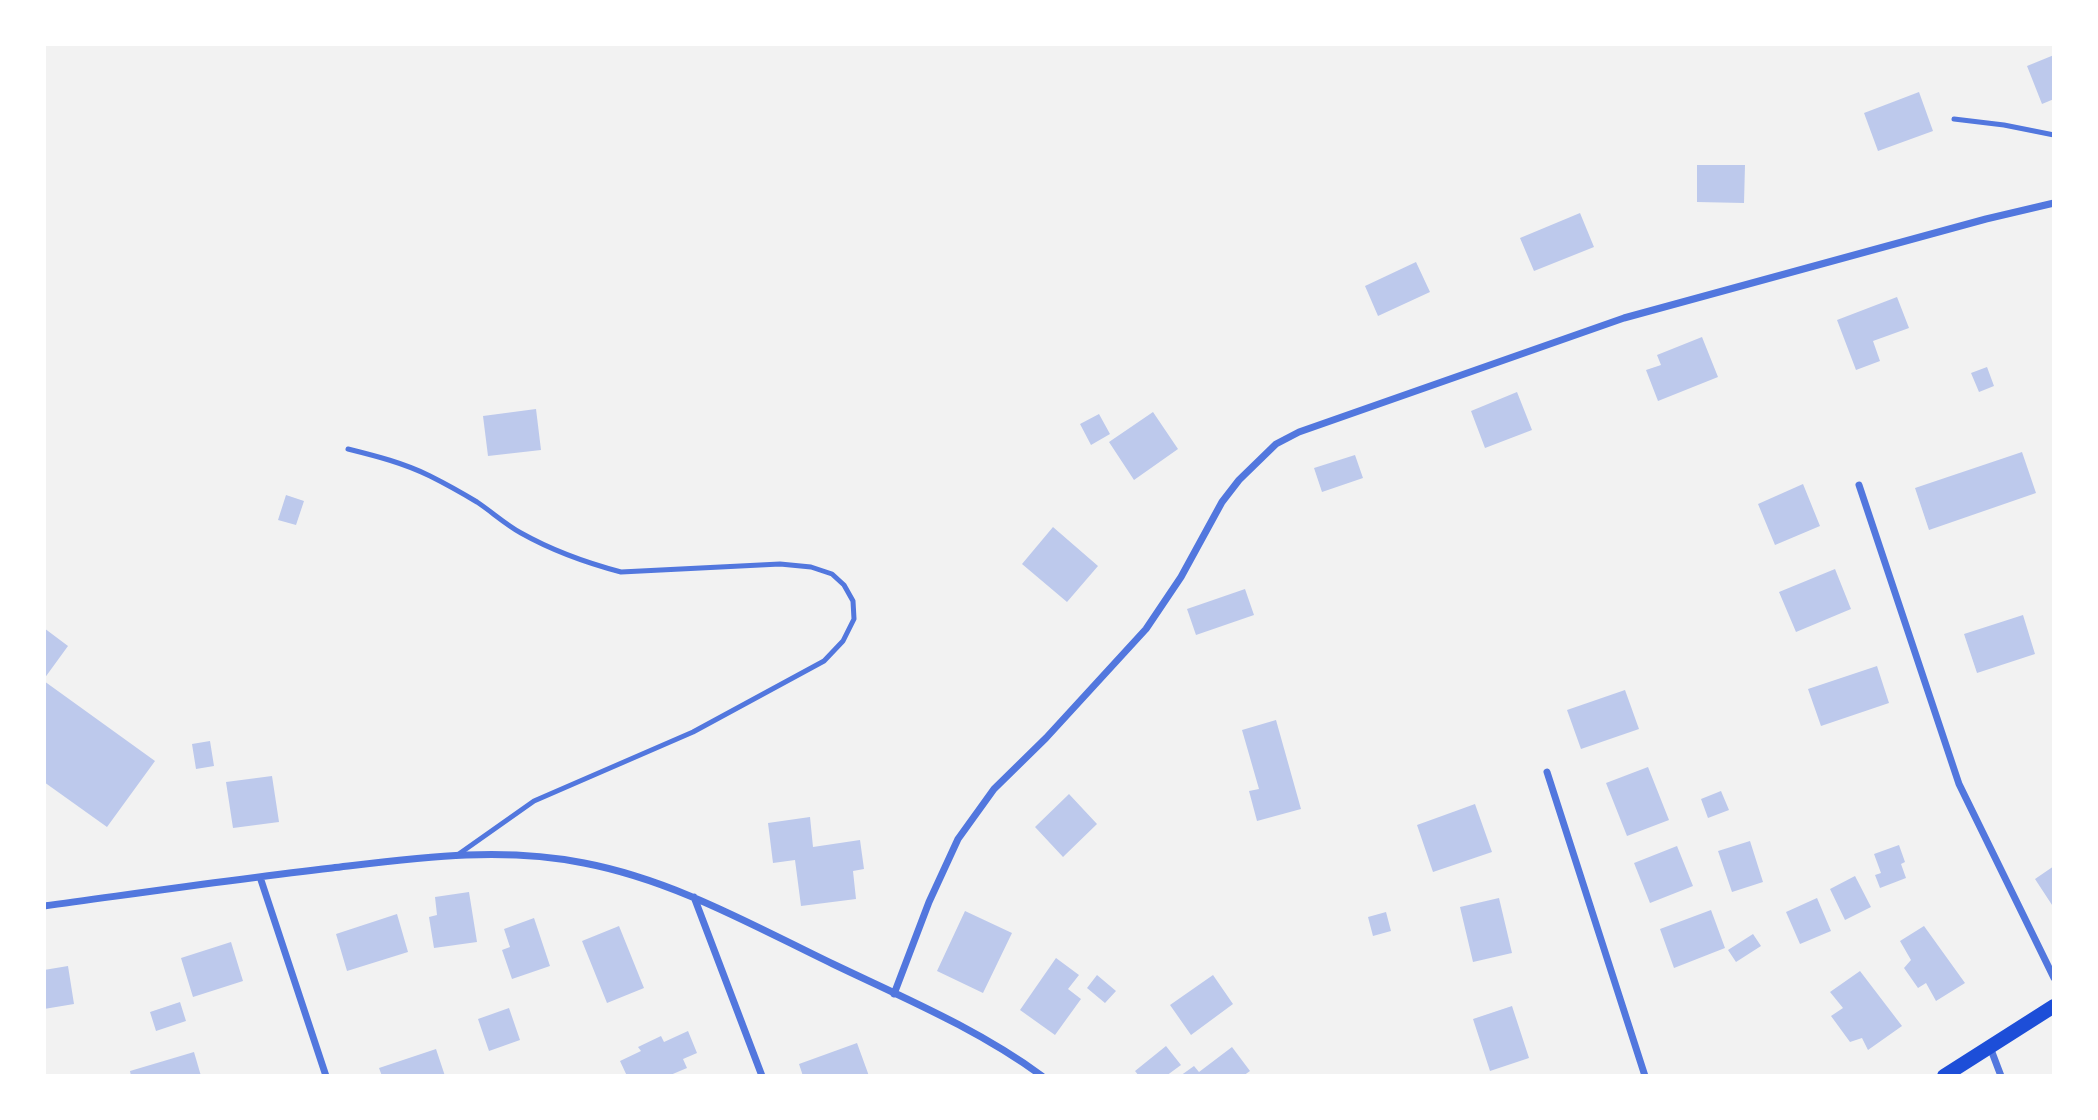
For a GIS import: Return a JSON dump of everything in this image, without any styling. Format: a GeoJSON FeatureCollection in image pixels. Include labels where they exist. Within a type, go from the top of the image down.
{"type":"FeatureCollection","features":[{"type":"Feature","properties":{"kind":"main road"},"geometry":{"type":"LineString","coordinates":[[1944,1076],[2054,1006]]}},
{"type":"Feature","properties":{"kind":"street"},"geometry":{"type":"LineString","coordinates":[[894,994],[929,902],[958,839],[994,789],[1046,738],[1146,629],[1181,577],[1222,502],[1257,460],[1276,444],[1299,432],[1623,318],[2054,203]]}},
{"type":"Feature","properties":{"kind":"street"},"geometry":{"type":"LineString","coordinates":[[1859,485],[1959,784],[2054,978]]}},
{"type":"Feature","properties":{"kind":"street"},"geometry":{"type":"LineString","coordinates":[[1547,772],[1645,1076]]}},
{"type":"Feature","properties":{"kind":"street"},"geometry":{"type":"LineString","coordinates":[[44,906],[402,860],[504,854],[546,856],[587,863],[694,897],[970,1031],[1042,1076]]}},
{"type":"Feature","properties":{"kind":"street"},"geometry":{"type":"LineString","coordinates":[[260,877],[326,1076]]}},
{"type":"Feature","properties":{"kind":"street"},"geometry":{"type":"LineString","coordinates":[[694,897],[762,1076]]}},
{"type":"Feature","properties":{"kind":"street"},"geometry":{"type":"LineString","coordinates":[[1990,1046],[2001,1076]]}},
{"type":"Feature","properties":{"kind":"lane"},"geometry":{"type":"LineString","coordinates":[[1954,119],[2054,135]]}},
{"type":"Feature","properties":{"kind":"lane"},"geometry":{"type":"LineString","coordinates":[[348,449],[390,460],[427,474],[479,503],[523,534],[567,555],[600,566],[621,572],[780,564],[811,567],[831,574],[844,585],[853,601],[854,619],[843,642],[824,661],[693,732],[534,801],[456,856]]}},
{"type":"Feature","properties":{"kind":"building"},"geometry":{"type":"Polygon","coordinates":[[[2054,55],[2054,99],[2042,104],[2027,66],[2054,55]]]}},
{"type":"Feature","properties":{"kind":"building"},"geometry":{"type":"Polygon","coordinates":[[[1919,92],[1933,131],[1878,151],[1864,113],[1919,92]]]}},
{"type":"Feature","properties":{"kind":"building"},"geometry":{"type":"Polygon","coordinates":[[[1697,165],[1745,165],[1744,203],[1697,202],[1697,165]]]}},
{"type":"Feature","properties":{"kind":"building"},"geometry":{"type":"Polygon","coordinates":[[[1580,213],[1594,247],[1534,271],[1520,238],[1580,213]]]}},
{"type":"Feature","properties":{"kind":"building"},"geometry":{"type":"Polygon","coordinates":[[[1416,262],[1430,292],[1378,316],[1365,286],[1416,262]]]}},
{"type":"Feature","properties":{"kind":"building"},"geometry":{"type":"Polygon","coordinates":[[[1897,297],[1909,328],[1873,341],[1880,361],[1856,370],[1837,320],[1897,297]]]}},
{"type":"Feature","properties":{"kind":"building"},"geometry":{"type":"Polygon","coordinates":[[[1702,337],[1718,377],[1658,401],[1646,370],[1661,365],[1657,355],[1702,337]]]}},
{"type":"Feature","properties":{"kind":"building"},"geometry":{"type":"Polygon","coordinates":[[[1987,367],[1994,386],[1979,392],[1971,373],[1987,367]]]}},
{"type":"Feature","properties":{"kind":"building"},"geometry":{"type":"Polygon","coordinates":[[[1517,392],[1532,430],[1485,448],[1471,411],[1517,392]]]}},
{"type":"Feature","properties":{"kind":"building"},"geometry":{"type":"Polygon","coordinates":[[[536,409],[541,450],[488,456],[483,416],[536,409]]]}},
{"type":"Feature","properties":{"kind":"building"},"geometry":{"type":"Polygon","coordinates":[[[1153,412],[1178,449],[1134,480],[1109,442],[1153,412]]]}},
{"type":"Feature","properties":{"kind":"building"},"geometry":{"type":"Polygon","coordinates":[[[1099,414],[1110,434],[1091,445],[1080,424],[1099,414]]]}},
{"type":"Feature","properties":{"kind":"building"},"geometry":{"type":"Polygon","coordinates":[[[2022,452],[2036,493],[1929,530],[1915,488],[2022,452]]]}},
{"type":"Feature","properties":{"kind":"building"},"geometry":{"type":"Polygon","coordinates":[[[1355,455],[1363,478],[1322,492],[1314,468],[1355,455]]]}},
{"type":"Feature","properties":{"kind":"building"},"geometry":{"type":"Polygon","coordinates":[[[1803,484],[1820,526],[1775,545],[1758,504],[1803,484]]]}},
{"type":"Feature","properties":{"kind":"building"},"geometry":{"type":"Polygon","coordinates":[[[286,495],[304,501],[296,525],[278,520],[286,495]]]}},
{"type":"Feature","properties":{"kind":"building"},"geometry":{"type":"Polygon","coordinates":[[[1053,527],[1098,566],[1067,602],[1022,564],[1053,527]]]}},
{"type":"Feature","properties":{"kind":"building"},"geometry":{"type":"Polygon","coordinates":[[[1835,569],[1851,609],[1796,632],[1779,592],[1835,569]]]}},
{"type":"Feature","properties":{"kind":"building"},"geometry":{"type":"Polygon","coordinates":[[[1245,589],[1254,615],[1196,635],[1187,609],[1245,589]]]}},
{"type":"Feature","properties":{"kind":"building"},"geometry":{"type":"Polygon","coordinates":[[[2023,615],[2035,654],[1977,673],[1964,634],[2023,615]]]}},
{"type":"Feature","properties":{"kind":"building"},"geometry":{"type":"Polygon","coordinates":[[[44,628],[68,646],[44,679],[44,628]]]}},
{"type":"Feature","properties":{"kind":"building"},"geometry":{"type":"Polygon","coordinates":[[[1877,666],[1889,703],[1821,726],[1808,689],[1877,666]]]}},
{"type":"Feature","properties":{"kind":"building"},"geometry":{"type":"Polygon","coordinates":[[[44,681],[155,761],[107,827],[44,782],[44,681]]]}},
{"type":"Feature","properties":{"kind":"building"},"geometry":{"type":"Polygon","coordinates":[[[1625,690],[1639,729],[1581,749],[1567,710],[1625,690]]]}},
{"type":"Feature","properties":{"kind":"building"},"geometry":{"type":"Polygon","coordinates":[[[1276,720],[1301,809],[1257,821],[1249,791],[1259,789],[1242,730],[1276,720]]]}},
{"type":"Feature","properties":{"kind":"building"},"geometry":{"type":"Polygon","coordinates":[[[210,741],[214,766],[196,769],[192,744],[210,741]]]}},
{"type":"Feature","properties":{"kind":"building"},"geometry":{"type":"Polygon","coordinates":[[[1648,767],[1669,820],[1627,836],[1606,783],[1648,767]]]}},
{"type":"Feature","properties":{"kind":"building"},"geometry":{"type":"Polygon","coordinates":[[[272,776],[279,822],[233,828],[226,782],[272,776]]]}},
{"type":"Feature","properties":{"kind":"building"},"geometry":{"type":"Polygon","coordinates":[[[1721,791],[1729,810],[1708,818],[1701,799],[1721,791]]]}},
{"type":"Feature","properties":{"kind":"building"},"geometry":{"type":"Polygon","coordinates":[[[1069,794],[1097,824],[1063,857],[1035,827],[1069,794]]]}},
{"type":"Feature","properties":{"kind":"building"},"geometry":{"type":"Polygon","coordinates":[[[1475,804],[1492,852],[1433,872],[1417,825],[1475,804]]]}},
{"type":"Feature","properties":{"kind":"building"},"geometry":{"type":"Polygon","coordinates":[[[810,817],[813,847],[860,840],[864,869],[853,871],[856,899],[801,906],[795,860],[773,863],[768,823],[810,817]]]}},
{"type":"Feature","properties":{"kind":"building"},"geometry":{"type":"Polygon","coordinates":[[[1750,841],[1763,882],[1732,892],[1718,851],[1750,841]]]}},
{"type":"Feature","properties":{"kind":"building"},"geometry":{"type":"Polygon","coordinates":[[[1899,845],[1905,862],[1901,864],[1906,878],[1880,888],[1875,875],[1881,873],[1874,854],[1899,845]]]}},
{"type":"Feature","properties":{"kind":"building"},"geometry":{"type":"Polygon","coordinates":[[[1677,846],[1693,886],[1650,903],[1634,863],[1677,846]]]}},
{"type":"Feature","properties":{"kind":"building"},"geometry":{"type":"Polygon","coordinates":[[[2054,866],[2054,908],[2035,879],[2054,866]]]}},
{"type":"Feature","properties":{"kind":"building"},"geometry":{"type":"Polygon","coordinates":[[[1855,876],[1871,907],[1845,920],[1830,889],[1855,876]]]}},
{"type":"Feature","properties":{"kind":"building"},"geometry":{"type":"Polygon","coordinates":[[[469,892],[477,942],[434,948],[429,917],[437,915],[435,897],[469,892]]]}},
{"type":"Feature","properties":{"kind":"building"},"geometry":{"type":"Polygon","coordinates":[[[1499,898],[1512,953],[1473,962],[1460,907],[1499,898]]]}},
{"type":"Feature","properties":{"kind":"building"},"geometry":{"type":"Polygon","coordinates":[[[1817,898],[1831,931],[1800,944],[1786,912],[1817,898]]]}},
{"type":"Feature","properties":{"kind":"building"},"geometry":{"type":"Polygon","coordinates":[[[1711,910],[1725,948],[1674,968],[1660,929],[1711,910]]]}},
{"type":"Feature","properties":{"kind":"building"},"geometry":{"type":"Polygon","coordinates":[[[965,911],[1012,933],[983,993],[937,971],[965,911]]]}},
{"type":"Feature","properties":{"kind":"building"},"geometry":{"type":"Polygon","coordinates":[[[1386,912],[1391,931],[1373,936],[1368,917],[1386,912]]]}},
{"type":"Feature","properties":{"kind":"building"},"geometry":{"type":"Polygon","coordinates":[[[397,914],[408,952],[347,971],[336,934],[397,914]]]}},
{"type":"Feature","properties":{"kind":"building"},"geometry":{"type":"Polygon","coordinates":[[[534,918],[550,966],[512,979],[502,950],[510,947],[504,929],[534,918]]]}},
{"type":"Feature","properties":{"kind":"building"},"geometry":{"type":"Polygon","coordinates":[[[619,926],[644,988],[607,1003],[582,941],[619,926]]]}},
{"type":"Feature","properties":{"kind":"building"},"geometry":{"type":"Polygon","coordinates":[[[1924,926],[1965,983],[1936,1001],[1926,983],[1918,988],[1904,968],[1911,960],[1900,941],[1924,926]]]}},
{"type":"Feature","properties":{"kind":"building"},"geometry":{"type":"Polygon","coordinates":[[[1753,934],[1761,946],[1736,962],[1728,950],[1753,934]]]}},
{"type":"Feature","properties":{"kind":"building"},"geometry":{"type":"Polygon","coordinates":[[[231,942],[243,981],[193,997],[181,958],[231,942]]]}},
{"type":"Feature","properties":{"kind":"building"},"geometry":{"type":"Polygon","coordinates":[[[1056,958],[1079,975],[1068,989],[1081,999],[1055,1035],[1020,1010],[1056,958]]]}},
{"type":"Feature","properties":{"kind":"building"},"geometry":{"type":"Polygon","coordinates":[[[68,966],[74,1004],[44,1009],[44,970],[68,966]]]}},
{"type":"Feature","properties":{"kind":"building"},"geometry":{"type":"Polygon","coordinates":[[[1860,971],[1902,1026],[1868,1050],[1862,1038],[1850,1042],[1831,1016],[1843,1008],[1830,992],[1860,971]]]}},
{"type":"Feature","properties":{"kind":"building"},"geometry":{"type":"Polygon","coordinates":[[[1097,975],[1116,991],[1105,1003],[1087,988],[1097,975]]]}},
{"type":"Feature","properties":{"kind":"building"},"geometry":{"type":"Polygon","coordinates":[[[1213,975],[1233,1004],[1191,1035],[1170,1005],[1213,975]]]}},
{"type":"Feature","properties":{"kind":"building"},"geometry":{"type":"Polygon","coordinates":[[[180,1002],[186,1021],[156,1031],[150,1012],[180,1002]]]}},
{"type":"Feature","properties":{"kind":"building"},"geometry":{"type":"Polygon","coordinates":[[[1512,1006],[1529,1058],[1490,1071],[1473,1019],[1512,1006]]]}},
{"type":"Feature","properties":{"kind":"building"},"geometry":{"type":"Polygon","coordinates":[[[509,1008],[520,1040],[489,1051],[478,1019],[509,1008]]]}},
{"type":"Feature","properties":{"kind":"building"},"geometry":{"type":"Polygon","coordinates":[[[688,1031],[697,1053],[683,1059],[687,1068],[668,1076],[627,1076],[620,1061],[641,1051],[638,1047],[661,1036],[664,1042],[688,1031]]]}},
{"type":"Feature","properties":{"kind":"building"},"geometry":{"type":"Polygon","coordinates":[[[857,1043],[869,1076],[803,1076],[799,1064],[857,1043]]]}},
{"type":"Feature","properties":{"kind":"building"},"geometry":{"type":"Polygon","coordinates":[[[1166,1046],[1181,1065],[1166,1076],[1139,1076],[1135,1071],[1166,1046]]]}},
{"type":"Feature","properties":{"kind":"building"},"geometry":{"type":"Polygon","coordinates":[[[1232,1047],[1250,1071],[1243,1076],[1180,1076],[1194,1066],[1199,1072],[1232,1047]]]}},
{"type":"Feature","properties":{"kind":"building"},"geometry":{"type":"Polygon","coordinates":[[[436,1049],[445,1076],[382,1076],[379,1068],[436,1049]]]}},
{"type":"Feature","properties":{"kind":"building"},"geometry":{"type":"Polygon","coordinates":[[[194,1052],[201,1076],[131,1076],[130,1071],[194,1052]]]}}]}
